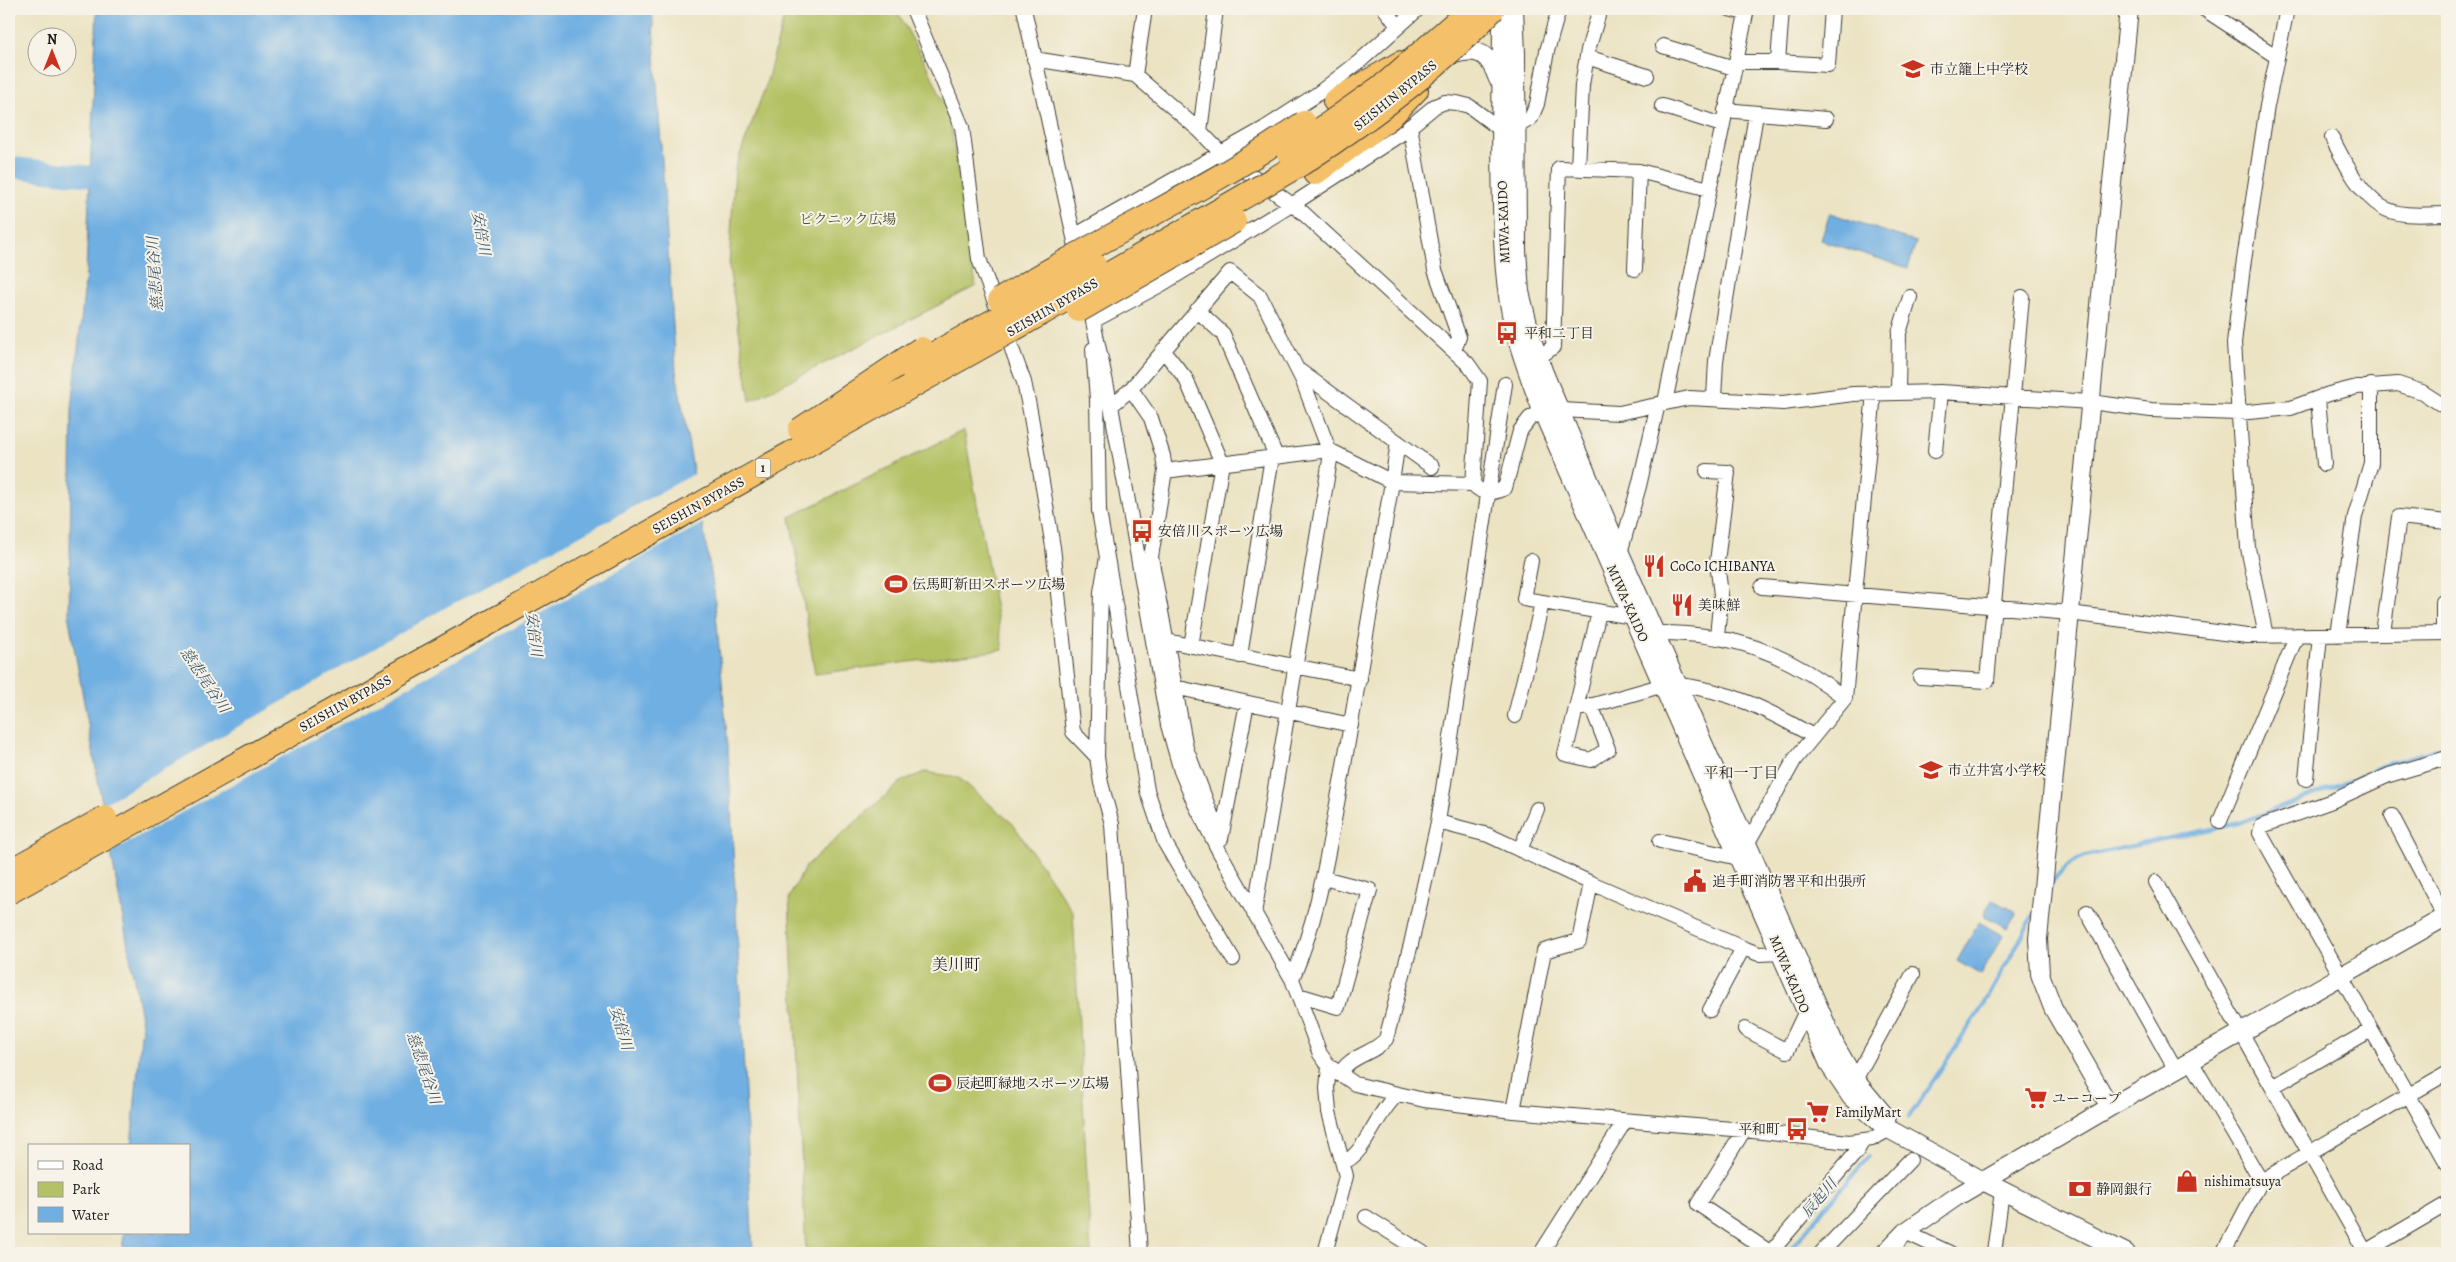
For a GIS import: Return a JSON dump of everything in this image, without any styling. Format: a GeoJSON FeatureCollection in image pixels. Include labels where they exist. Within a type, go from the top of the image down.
{"type":"FeatureCollection","features":[{"type":"Feature","properties":{"kind":"highway","name":"SEISHIN BYPASS"},"geometry":{"type":"LineString","coordinates":[[9,872],[1177,219],[1295,149],[1388,82],[1471,9]]}},
{"type":"Feature","properties":{"kind":"highway"},"geometry":{"type":"LineString","coordinates":[[800,430],[927,345],[1056,265],[1132,226],[1199,188],[1280,140],[1335,101],[1439,44],[1478,9]]}},
{"type":"Feature","properties":{"kind":"highway","name":"SEISHIN BYPASS"},"geometry":{"type":"LineString","coordinates":[[9,892],[1047,310],[1302,163],[1335,142],[1414,82],[1503,9]]}},
{"type":"Feature","properties":{"kind":"highway"},"geometry":{"type":"LineString","coordinates":[[780,459],[930,389],[1071,315],[1315,173],[1390,117],[1503,9]]}},
{"type":"Feature","properties":{"kind":"street"},"geometry":{"type":"LineString","coordinates":[[912,9],[962,127],[979,259],[1024,382],[1030,411],[1053,548],[1073,732],[1097,757]]}},
{"type":"Feature","properties":{"kind":"street"},"geometry":{"type":"LineString","coordinates":[[1024,9],[1111,406],[1168,725],[1181,771],[1254,914],[1292,979],[1320,1054],[1329,1066],[1354,1084],[1397,1095],[1513,1111],[1625,1122],[1744,1130],[1849,1142],[1862,1142],[1872,1139],[1883,1125]]}},
{"type":"Feature","properties":{"kind":"street"},"geometry":{"type":"LineString","coordinates":[[1136,75],[1145,9]]}},
{"type":"Feature","properties":{"kind":"street"},"geometry":{"type":"LineString","coordinates":[[1200,132],[1216,9]]}},
{"type":"Feature","properties":{"kind":"street"},"geometry":{"type":"LineString","coordinates":[[1385,9],[1398,26]]}},
{"type":"Feature","properties":{"kind":"street"},"geometry":{"type":"LineString","coordinates":[[1074,236],[1266,128],[1316,95],[1360,60],[1418,9]]}},
{"type":"Feature","properties":{"kind":"street","name":"MIWA-KAIDO"},"geometry":{"type":"LineString","coordinates":[[1503,9],[1516,53],[1508,129],[1503,252],[1507,293],[1514,326],[1543,413],[1634,617],[1671,685],[1743,850],[1836,1047],[1855,1080],[1884,1115],[1912,1141]]}},
{"type":"Feature","properties":{"kind":"street","name":"MIWA-KAIDO"},"geometry":{"type":"LineString","coordinates":[[1503,9],[1501,86],[1508,129],[1520,292],[1538,358],[1655,633],[1671,685]]}},
{"type":"Feature","properties":{"kind":"street"},"geometry":{"type":"LineString","coordinates":[[1093,324],[1293,204],[1401,134],[1435,106],[1451,102],[1469,106],[1508,129],[1531,118],[1537,104],[1547,51],[1559,9]]}},
{"type":"Feature","properties":{"kind":"street"},"geometry":{"type":"LineString","coordinates":[[1578,168],[1582,85],[1587,57],[1600,9]]}},
{"type":"Feature","properties":{"kind":"street"},"geometry":{"type":"LineString","coordinates":[[1620,553],[1661,403],[1709,190],[1746,11],[1729,9]]}},
{"type":"Feature","properties":{"kind":"street"},"geometry":{"type":"LineString","coordinates":[[1778,62],[1782,9]]}},
{"type":"Feature","properties":{"kind":"street"},"geometry":{"type":"LineString","coordinates":[[1663,46],[1735,65],[1778,62],[1828,65],[1832,9]]}},
{"type":"Feature","properties":{"kind":"street"},"geometry":{"type":"LineString","coordinates":[[2110,1106],[2053,1008],[2040,974],[2038,939],[2129,9]]}},
{"type":"Feature","properties":{"kind":"street"},"geometry":{"type":"LineString","coordinates":[[2204,9],[2276,57]]}},
{"type":"Feature","properties":{"kind":"street"},"geometry":{"type":"LineString","coordinates":[[2266,636],[2249,555],[2234,360],[2236,324],[2263,128],[2287,9]]}},
{"type":"Feature","properties":{"kind":"street"},"geometry":{"type":"LineString","coordinates":[[1454,54],[1473,51],[1491,60],[1501,86]]}},
{"type":"Feature","properties":{"kind":"street"},"geometry":{"type":"LineString","coordinates":[[1587,57],[1647,76]]}},
{"type":"Feature","properties":{"kind":"street"},"geometry":{"type":"LineString","coordinates":[[1034,58],[1136,75],[1222,153],[1293,204],[1454,351],[1477,374],[1480,381],[1473,484],[1478,490],[1487,493],[1505,488],[1524,424],[1530,418],[1543,413],[1561,410],[1619,413],[1689,398],[1783,403],[1874,393],[1941,392],[2090,402],[2152,410],[2238,413],[2291,408],[2329,394],[2371,385],[2398,384],[2409,386],[2422,392],[2447,408]]}},
{"type":"Feature","properties":{"kind":"street"},"geometry":{"type":"LineString","coordinates":[[1662,106],[1722,126]]}},
{"type":"Feature","properties":{"kind":"street"},"geometry":{"type":"LineString","coordinates":[[1725,110],[1826,119]]}},
{"type":"Feature","properties":{"kind":"street"},"geometry":{"type":"LineString","coordinates":[[1714,398],[1716,361],[1756,114]]}},
{"type":"Feature","properties":{"kind":"street"},"geometry":{"type":"LineString","coordinates":[[1410,126],[1435,270],[1459,338],[1454,351]]}},
{"type":"Feature","properties":{"kind":"street"},"geometry":{"type":"LineString","coordinates":[[2332,138],[2359,182],[2371,198],[2383,208],[2401,213],[2447,214]]}},
{"type":"Feature","properties":{"kind":"street"},"geometry":{"type":"LineString","coordinates":[[1538,358],[1553,347],[1559,168],[1639,171],[1709,190]]}},
{"type":"Feature","properties":{"kind":"street"},"geometry":{"type":"LineString","coordinates":[[1635,268],[1639,171]]}},
{"type":"Feature","properties":{"kind":"street"},"geometry":{"type":"LineString","coordinates":[[1111,406],[1131,388],[1230,272],[1260,296],[1296,368],[1329,450],[1330,460],[1254,914]]}},
{"type":"Feature","properties":{"kind":"street"},"geometry":{"type":"LineString","coordinates":[[1898,393],[1899,333],[1910,297]]}},
{"type":"Feature","properties":{"kind":"street"},"geometry":{"type":"LineString","coordinates":[[1920,677],[1987,681],[2022,297]]}},
{"type":"Feature","properties":{"kind":"street"},"geometry":{"type":"LineString","coordinates":[[1197,310],[1223,334],[1274,457],[1240,656]]}},
{"type":"Feature","properties":{"kind":"street"},"geometry":{"type":"LineString","coordinates":[[1093,324],[1092,353],[1097,399],[1099,511],[1143,767],[1155,820],[1179,870],[1233,959]]}},
{"type":"Feature","properties":{"kind":"street"},"geometry":{"type":"LineString","coordinates":[[1163,350],[1186,379],[1222,463],[1191,646]]}},
{"type":"Feature","properties":{"kind":"street"},"geometry":{"type":"LineString","coordinates":[[1296,368],[1432,467]]}},
{"type":"Feature","properties":{"kind":"street"},"geometry":{"type":"LineString","coordinates":[[1340,1075],[1343,1066],[1348,1062],[1380,1046],[1386,1039],[1412,944],[1438,822],[1505,384]]}},
{"type":"Feature","properties":{"kind":"street"},"geometry":{"type":"LineString","coordinates":[[2338,635],[2355,516],[2371,463],[2371,385]]}},
{"type":"Feature","properties":{"kind":"street"},"geometry":{"type":"LineString","coordinates":[[1131,388],[1157,430],[1165,471],[1151,557],[1188,758],[1220,845]]}},
{"type":"Feature","properties":{"kind":"street"},"geometry":{"type":"LineString","coordinates":[[1935,451],[1941,392]]}},
{"type":"Feature","properties":{"kind":"street"},"geometry":{"type":"LineString","coordinates":[[1660,841],[1743,850],[1795,759],[1845,698],[1874,393]]}},
{"type":"Feature","properties":{"kind":"street"},"geometry":{"type":"LineString","coordinates":[[2318,399],[2324,464]]}},
{"type":"Feature","properties":{"kind":"street"},"geometry":{"type":"LineString","coordinates":[[1292,979],[1299,963],[1323,878],[1360,679],[1398,442]]}},
{"type":"Feature","properties":{"kind":"street"},"geometry":{"type":"LineString","coordinates":[[1165,471],[1329,450],[1392,482],[1473,484]]}},
{"type":"Feature","properties":{"kind":"street"},"geometry":{"type":"LineString","coordinates":[[1707,471],[1728,472],[1717,553],[1721,595],[1716,636]]}},
{"type":"Feature","properties":{"kind":"street"},"geometry":{"type":"LineString","coordinates":[[2382,633],[2399,517],[2447,522]]}},
{"type":"Feature","properties":{"kind":"street"},"geometry":{"type":"LineString","coordinates":[[1107,557],[1101,592],[1097,757],[1101,783],[1112,824],[1140,1253]]}},
{"type":"Feature","properties":{"kind":"street"},"geometry":{"type":"LineString","coordinates":[[1531,561],[1524,599],[1542,604],[1634,617]]}},
{"type":"Feature","properties":{"kind":"street"},"geometry":{"type":"LineString","coordinates":[[1762,587],[2070,613],[2214,633],[2266,636],[2445,633],[2443,602],[2447,601]]}},
{"type":"Feature","properties":{"kind":"street"},"geometry":{"type":"LineString","coordinates":[[1515,716],[1542,604]]}},
{"type":"Feature","properties":{"kind":"street"},"geometry":{"type":"LineString","coordinates":[[1591,705],[1608,749],[1591,760],[1565,754],[1599,612]]}},
{"type":"Feature","properties":{"kind":"street"},"geometry":{"type":"LineString","coordinates":[[1655,633],[1716,636],[1757,647],[1790,662],[1822,681],[1845,698]]}},
{"type":"Feature","properties":{"kind":"street"},"geometry":{"type":"LineString","coordinates":[[2220,821],[2297,635]]}},
{"type":"Feature","properties":{"kind":"street"},"geometry":{"type":"LineString","coordinates":[[2306,779],[2320,635]]}},
{"type":"Feature","properties":{"kind":"street"},"geometry":{"type":"LineString","coordinates":[[1167,641],[1360,679]]}},
{"type":"Feature","properties":{"kind":"street"},"geometry":{"type":"LineString","coordinates":[[1576,710],[1671,685],[1700,688],[1750,702],[1813,736]]}},
{"type":"Feature","properties":{"kind":"street"},"geometry":{"type":"LineString","coordinates":[[1174,687],[1351,725]]}},
{"type":"Feature","properties":{"kind":"street"},"geometry":{"type":"LineString","coordinates":[[1220,845],[1247,703]]}},
{"type":"Feature","properties":{"kind":"street"},"geometry":{"type":"LineString","coordinates":[[2447,758],[2389,775],[2332,801],[2262,826],[2260,833],[2447,1162]]}},
{"type":"Feature","properties":{"kind":"street"},"geometry":{"type":"LineString","coordinates":[[1520,850],[1537,809]]}},
{"type":"Feature","properties":{"kind":"street"},"geometry":{"type":"LineString","coordinates":[[1884,1253],[1905,1232],[1983,1182],[2110,1106],[2446,918],[2392,816]]}},
{"type":"Feature","properties":{"kind":"street"},"geometry":{"type":"LineString","coordinates":[[1438,822],[1488,835],[1592,883],[1743,948],[1759,954],[1781,953]]}},
{"type":"Feature","properties":{"kind":"street","name":"MIWA-KAIDO"},"geometry":{"type":"LineString","coordinates":[[1743,850],[1781,953],[1830,1066],[1851,1097],[1883,1125],[1983,1182],[2126,1253]]}},
{"type":"Feature","properties":{"kind":"street"},"geometry":{"type":"LineString","coordinates":[[1298,995],[1338,1007],[1370,890],[1323,878]]}},
{"type":"Feature","properties":{"kind":"street"},"geometry":{"type":"LineString","coordinates":[[2156,882],[2366,1252],[2447,1204]]}},
{"type":"Feature","properties":{"kind":"street"},"geometry":{"type":"LineString","coordinates":[[1513,1111],[1544,951],[1578,941],[1592,883]]}},
{"type":"Feature","properties":{"kind":"street"},"geometry":{"type":"LineString","coordinates":[[2087,912],[2176,1070]]}},
{"type":"Feature","properties":{"kind":"street"},"geometry":{"type":"LineString","coordinates":[[1710,1010],[1743,948]]}},
{"type":"Feature","properties":{"kind":"street"},"geometry":{"type":"LineString","coordinates":[[1855,1080],[1913,974]]}},
{"type":"Feature","properties":{"kind":"street"},"geometry":{"type":"LineString","coordinates":[[1744,1029],[1787,1051],[1806,1011]]}},
{"type":"Feature","properties":{"kind":"street"},"geometry":{"type":"LineString","coordinates":[[2272,1087],[2371,1030]]}},
{"type":"Feature","properties":{"kind":"street"},"geometry":{"type":"LineString","coordinates":[[2191,1061],[2261,1181]]}},
{"type":"Feature","properties":{"kind":"street"},"geometry":{"type":"LineString","coordinates":[[1325,1253],[1346,1176],[1327,1099],[1329,1066]]}},
{"type":"Feature","properties":{"kind":"street"},"geometry":{"type":"LineString","coordinates":[[2223,1253],[2261,1181],[2447,1073]]}},
{"type":"Feature","properties":{"kind":"street"},"geometry":{"type":"LineString","coordinates":[[1343,1162],[1355,1155],[1384,1107],[1397,1095]]}},
{"type":"Feature","properties":{"kind":"street"},"geometry":{"type":"LineString","coordinates":[[1541,1253],[1625,1122]]}},
{"type":"Feature","properties":{"kind":"street"},"geometry":{"type":"LineString","coordinates":[[1744,1130],[1698,1204],[1770,1253],[1857,1152],[1862,1142]]}},
{"type":"Feature","properties":{"kind":"street"},"geometry":{"type":"LineString","coordinates":[[1821,1253],[1910,1160]]}},
{"type":"Feature","properties":{"kind":"street"},"geometry":{"type":"LineString","coordinates":[[1994,1253],[2002,1191]]}},
{"type":"Feature","properties":{"kind":"street"},"geometry":{"type":"LineString","coordinates":[[1366,1217],[1423,1253]]}},
{"type":"Feature","properties":{"kind":"street"},"geometry":{"type":"LineString","coordinates":[[1905,1232],[1950,1253]]}},
{"type":"Feature","properties":{"kind":"green space","name":"ピクニック広場"},"geometry":{"type":"Polygon","coordinates":[[[786,9],[896,9],[930,72],[949,115],[976,286],[750,401],[729,267],[735,168],[766,85],[786,9]]]}},
{"type":"Feature","properties":{"kind":"green space","name":"伝馬町新田スポーツ広場"},"geometry":{"type":"Polygon","coordinates":[[[964,430],[1003,650],[815,674],[790,517],[964,430]]]}},
{"type":"Feature","properties":{"kind":"green space","name":"辰起町緑地スポーツ広場"},"geometry":{"type":"Polygon","coordinates":[[[925,772],[958,777],[1013,824],[1073,912],[1091,1253],[806,1253],[789,897],[806,866],[902,781],[925,772]]]}},
{"type":"Feature","properties":{"kind":"water","name":"安倍川"},"geometry":{"type":"Polygon","coordinates":[[[97,9],[652,9],[676,371],[714,591],[728,748],[753,1253],[122,1253],[124,1234],[190,1234],[190,1144],[131,1144],[142,1024],[69,619],[72,409],[86,273],[97,9]]]}},
{"type":"Feature","properties":{"kind":"water"},"geometry":{"type":"Polygon","coordinates":[[[1830,213],[1916,242],[1908,268],[1821,240],[1830,213]]]}},
{"type":"Feature","properties":{"kind":"water"},"geometry":{"type":"Polygon","coordinates":[[[1992,900],[2015,911],[2016,914],[2007,928],[1985,916],[1984,913],[1992,900]]]}},
{"type":"Feature","properties":{"kind":"water"},"geometry":{"type":"Polygon","coordinates":[[[1979,922],[2003,936],[1981,975],[1957,961],[1979,922]]]}},
{"type":"Feature","properties":{"kind":"pier"},"geometry":{"type":"Polygon","coordinates":[[[696,473],[705,522],[109,853],[100,806],[445,608],[696,473]]]}},
{"type":"Feature","properties":{"kind":"waterway","name":"慈悲尾谷川"},"geometry":{"type":"LineString","coordinates":[[9,167],[97,177],[117,183]]}},
{"type":"Feature","properties":{"kind":"waterway"},"geometry":{"type":"LineString","coordinates":[[2050,886],[2065,868],[2085,856],[2239,823],[2350,781],[2387,764],[2447,746]]}},
{"type":"Feature","properties":{"kind":"waterway"},"geometry":{"type":"LineString","coordinates":[[1909,1117],[1985,1003],[2034,914]]}},
{"type":"Feature","properties":{"kind":"waterway","name":"辰起川"},"geometry":{"type":"LineString","coordinates":[[1787,1253],[1869,1156]]}},
{"type":"Feature","properties":{"kind":"place","name":"市立籠上中学校"},"geometry":{"type":"Point","coordinates":[1913,69]}},
{"type":"Feature","properties":{"kind":"place","name":"平和二丁目"},"geometry":{"type":"Point","coordinates":[1507,333]}},
{"type":"Feature","properties":{"kind":"place","name":"安倍川スポーツ広場"},"geometry":{"type":"Point","coordinates":[1142,531]}},
{"type":"Feature","properties":{"kind":"place","name":"CoCo ICHIBANYA"},"geometry":{"type":"Point","coordinates":[1654,566]}},
{"type":"Feature","properties":{"kind":"place","name":"伝馬町新田スポーツ広場"},"geometry":{"type":"Point","coordinates":[896,584]}},
{"type":"Feature","properties":{"kind":"place","name":"美味鮮"},"geometry":{"type":"Point","coordinates":[1682,605]}},
{"type":"Feature","properties":{"kind":"place","name":"市立井宮小学校"},"geometry":{"type":"Point","coordinates":[1931,770]}},
{"type":"Feature","properties":{"kind":"place","name":"追手町消防署平和出張所"},"geometry":{"type":"Point","coordinates":[1695,881]}},
{"type":"Feature","properties":{"kind":"place","name":"辰起町緑地スポーツ広場"},"geometry":{"type":"Point","coordinates":[940,1083]}},
{"type":"Feature","properties":{"kind":"place","name":"ユーコープ"},"geometry":{"type":"Point","coordinates":[2036,1098]}},
{"type":"Feature","properties":{"kind":"place","name":"FamilyMart"},"geometry":{"type":"Point","coordinates":[1818,1112]}},
{"type":"Feature","properties":{"kind":"place","name":"平和町"},"geometry":{"type":"Point","coordinates":[1797,1129]}},
{"type":"Feature","properties":{"kind":"place","name":"nishimatsuya"},"geometry":{"type":"Point","coordinates":[2187,1181]}},
{"type":"Feature","properties":{"kind":"place","name":"静岡銀行"},"geometry":{"type":"Point","coordinates":[2080,1189]}},
{"type":"Feature","properties":{"kind":"district","name":"平和一丁目"},"geometry":{"type":"Point","coordinates":[1741,773]}},
{"type":"Feature","properties":{"kind":"district","name":"美川町"},"geometry":{"type":"Point","coordinates":[956,964]}}]}
